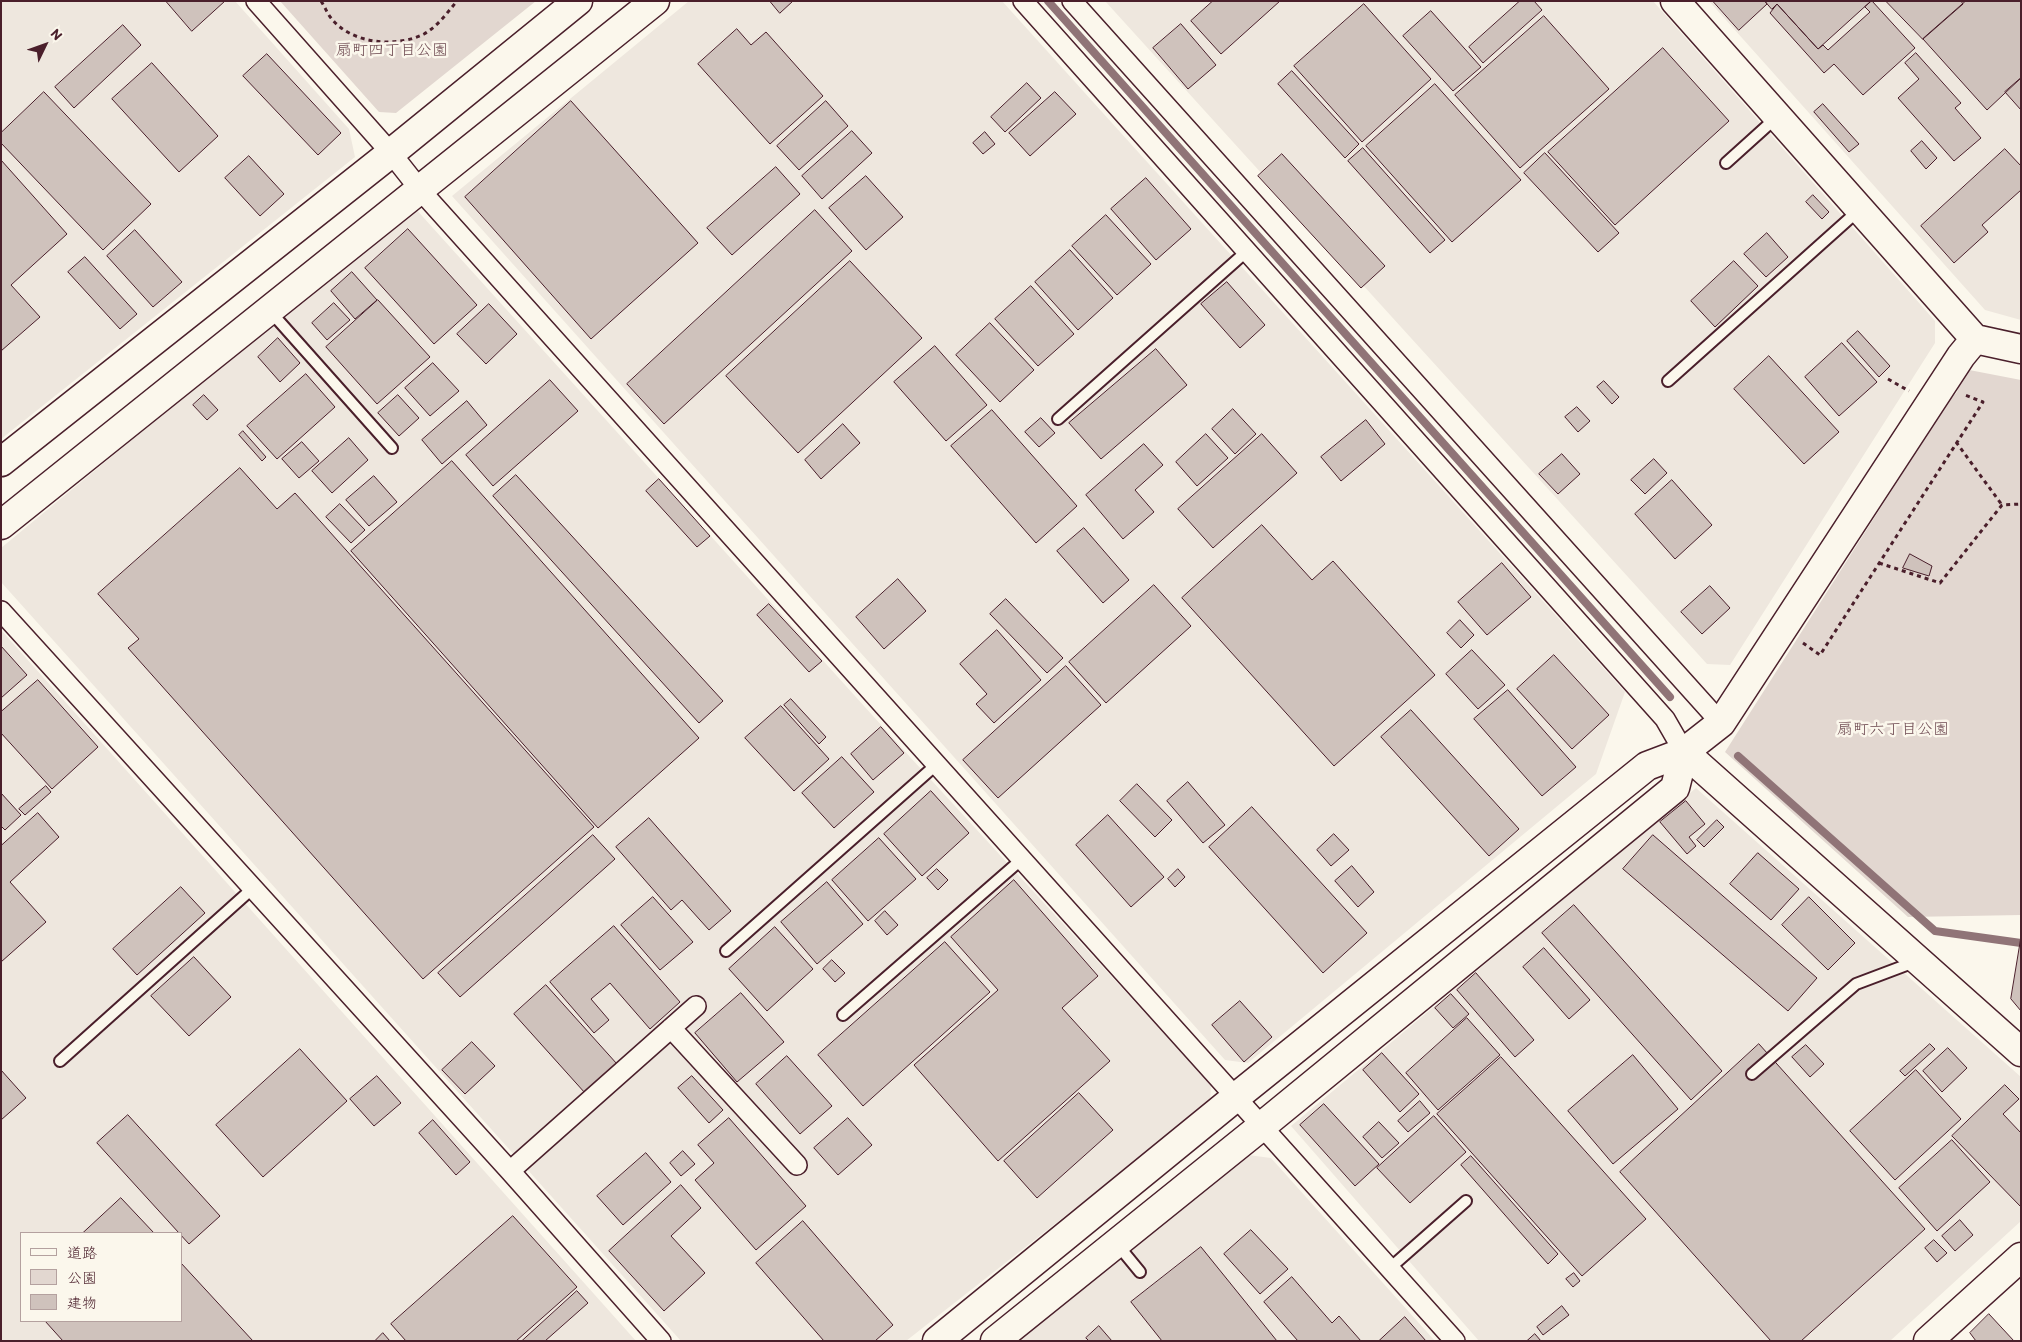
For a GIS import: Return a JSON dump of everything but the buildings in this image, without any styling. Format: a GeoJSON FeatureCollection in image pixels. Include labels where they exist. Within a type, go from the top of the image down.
{"type":"FeatureCollection","features":[{"type":"Feature","properties":{"kind":"street"},"geometry":{"type":"LineString","coordinates":[[256,1],[391,153],[421,191],[1455,1341]]}},
{"type":"Feature","properties":{"kind":"street"},"geometry":{"type":"LineString","coordinates":[[1,462],[391,153],[578,1]]}},
{"type":"Feature","properties":{"kind":"street"},"geometry":{"type":"LineString","coordinates":[[1,525],[421,191],[655,1]]}},
{"type":"Feature","properties":{"kind":"street"},"geometry":{"type":"LineString","coordinates":[[1023,1],[1665,720],[1684,752],[2021,1052]]}},
{"type":"Feature","properties":{"kind":"street"},"geometry":{"type":"LineString","coordinates":[[1072,1],[1721,723]]}},
{"type":"Feature","properties":{"kind":"street"},"geometry":{"type":"LineString","coordinates":[[1675,1],[1975,339],[2021,350]]}},
{"type":"Feature","properties":{"kind":"street"},"geometry":{"type":"LineString","coordinates":[[937,1341],[1647,766],[1684,752],[1721,723],[1955,364],[1975,339]]}},
{"type":"Feature","properties":{"kind":"street"},"geometry":{"type":"LineString","coordinates":[[1,610],[510,1171],[661,1341]]}},
{"type":"Feature","properties":{"kind":"street"},"geometry":{"type":"LineString","coordinates":[[995,1341],[1262,1126],[1675,788],[1684,752]]}},
{"type":"Feature","properties":{"kind":"street"},"geometry":{"type":"LineString","coordinates":[[510,1171],[696,1006]]}},
{"type":"Feature","properties":{"kind":"street"},"geometry":{"type":"LineString","coordinates":[[671,1028],[797,1165]]}},
{"type":"Feature","properties":{"kind":"street"},"geometry":{"type":"LineString","coordinates":[[1928,1341],[2021,1256]]}},
{"type":"Feature","properties":{"kind":"lane"},"geometry":{"type":"LineString","coordinates":[[1726,163],[1778,117]]}},
{"type":"Feature","properties":{"kind":"lane"},"geometry":{"type":"LineString","coordinates":[[1668,381],[1860,209]]}},
{"type":"Feature","properties":{"kind":"lane"},"geometry":{"type":"LineString","coordinates":[[1058,419],[1246,251]]}},
{"type":"Feature","properties":{"kind":"lane"},"geometry":{"type":"LineString","coordinates":[[270,311],[392,448]]}},
{"type":"Feature","properties":{"kind":"lane"},"geometry":{"type":"LineString","coordinates":[[726,951],[937,764]]}},
{"type":"Feature","properties":{"kind":"lane"},"geometry":{"type":"LineString","coordinates":[[843,1015],[1022,859]]}},
{"type":"Feature","properties":{"kind":"lane"},"geometry":{"type":"LineString","coordinates":[[60,1061],[253,888]]}},
{"type":"Feature","properties":{"kind":"lane"},"geometry":{"type":"LineString","coordinates":[[1752,1074],[1856,984],[1918,961]]}},
{"type":"Feature","properties":{"kind":"lane"},"geometry":{"type":"LineString","coordinates":[[1390,1268],[1466,1201]]}},
{"type":"Feature","properties":{"kind":"lane"},"geometry":{"type":"LineString","coordinates":[[1116,1244],[1140,1272]]}},
{"type":"Feature","properties":{"kind":"path"},"geometry":{"type":"LineString","coordinates":[[322,1],[332,19],[350,34],[373,42],[395,42],[423,34],[442,19],[457,1]]}},
{"type":"Feature","properties":{"kind":"path"},"geometry":{"type":"LineString","coordinates":[[1888,379],[1910,391]]}},
{"type":"Feature","properties":{"kind":"path"},"geometry":{"type":"LineString","coordinates":[[1797,639],[1820,655],[1983,402],[1957,392]]}},
{"type":"Feature","properties":{"kind":"path"},"geometry":{"type":"LineString","coordinates":[[1956,442],[2002,505]]}},
{"type":"Feature","properties":{"kind":"path"},"geometry":{"type":"LineString","coordinates":[[1879,563],[1940,584],[2002,505],[2021,504]]}},
{"type":"Feature","properties":{"kind":"shaded area"},"geometry":{"type":"Polygon","coordinates":[[[1,1],[235,1],[349,129],[355,157],[1,439],[1,1]]]}},
{"type":"Feature","properties":{"kind":"shaded area"},"geometry":{"type":"Polygon","coordinates":[[[689,1],[1002,1],[1625,692],[1596,774],[1248,1063],[1225,1060],[452,196],[689,1]]]}},
{"type":"Feature","properties":{"kind":"shaded area"},"geometry":{"type":"Polygon","coordinates":[[[1105,1],[1653,1],[1935,321],[1935,343],[1730,665],[1707,664],[1105,1]]]}},
{"type":"Feature","properties":{"kind":"shaded area"},"geometry":{"type":"Polygon","coordinates":[[[1709,1],[2021,1],[2021,320],[1985,310],[1709,1]]]}},
{"type":"Feature","properties":{"kind":"shaded area"},"geometry":{"type":"Polygon","coordinates":[[[414,207],[910,757],[1211,1085],[1210,1102],[906,1341],[681,1341],[1,582],[1,548],[414,207]]]}},
{"type":"Feature","properties":{"kind":"shaded area"},"geometry":{"type":"Polygon","coordinates":[[[1,630],[636,1341],[1,1341],[1,630]]]}},
{"type":"Feature","properties":{"kind":"shaded area"},"geometry":{"type":"Polygon","coordinates":[[[1696,788],[2021,1077],[2021,1221],[1890,1341],[1479,1341],[1291,1126],[1696,788]]]}},
{"type":"Feature","properties":{"kind":"shaded area"},"geometry":{"type":"Polygon","coordinates":[[[1248,1155],[1271,1158],[1435,1341],[1016,1341],[1248,1155]]]}},
{"type":"Feature","properties":{"kind":"green space","name":"扇町四丁目公園"},"geometry":{"type":"Polygon","coordinates":[[[280,1],[536,1],[396,113],[379,112],[280,1]]]}},
{"type":"Feature","properties":{"kind":"green space","name":"扇町六丁目公園"},"geometry":{"type":"Polygon","coordinates":[[[1964,369],[2021,380],[2021,915],[1908,917],[1725,752],[1948,402],[1957,392],[1964,369]]]}},
{"type":"Feature","properties":{"kind":"waterway"},"geometry":{"type":"LineString","coordinates":[[1048,1],[1670,697]]}},
{"type":"Feature","properties":{"kind":"waterway"},"geometry":{"type":"LineString","coordinates":[[1738,756],[1935,931],[2021,943]]}}]}
